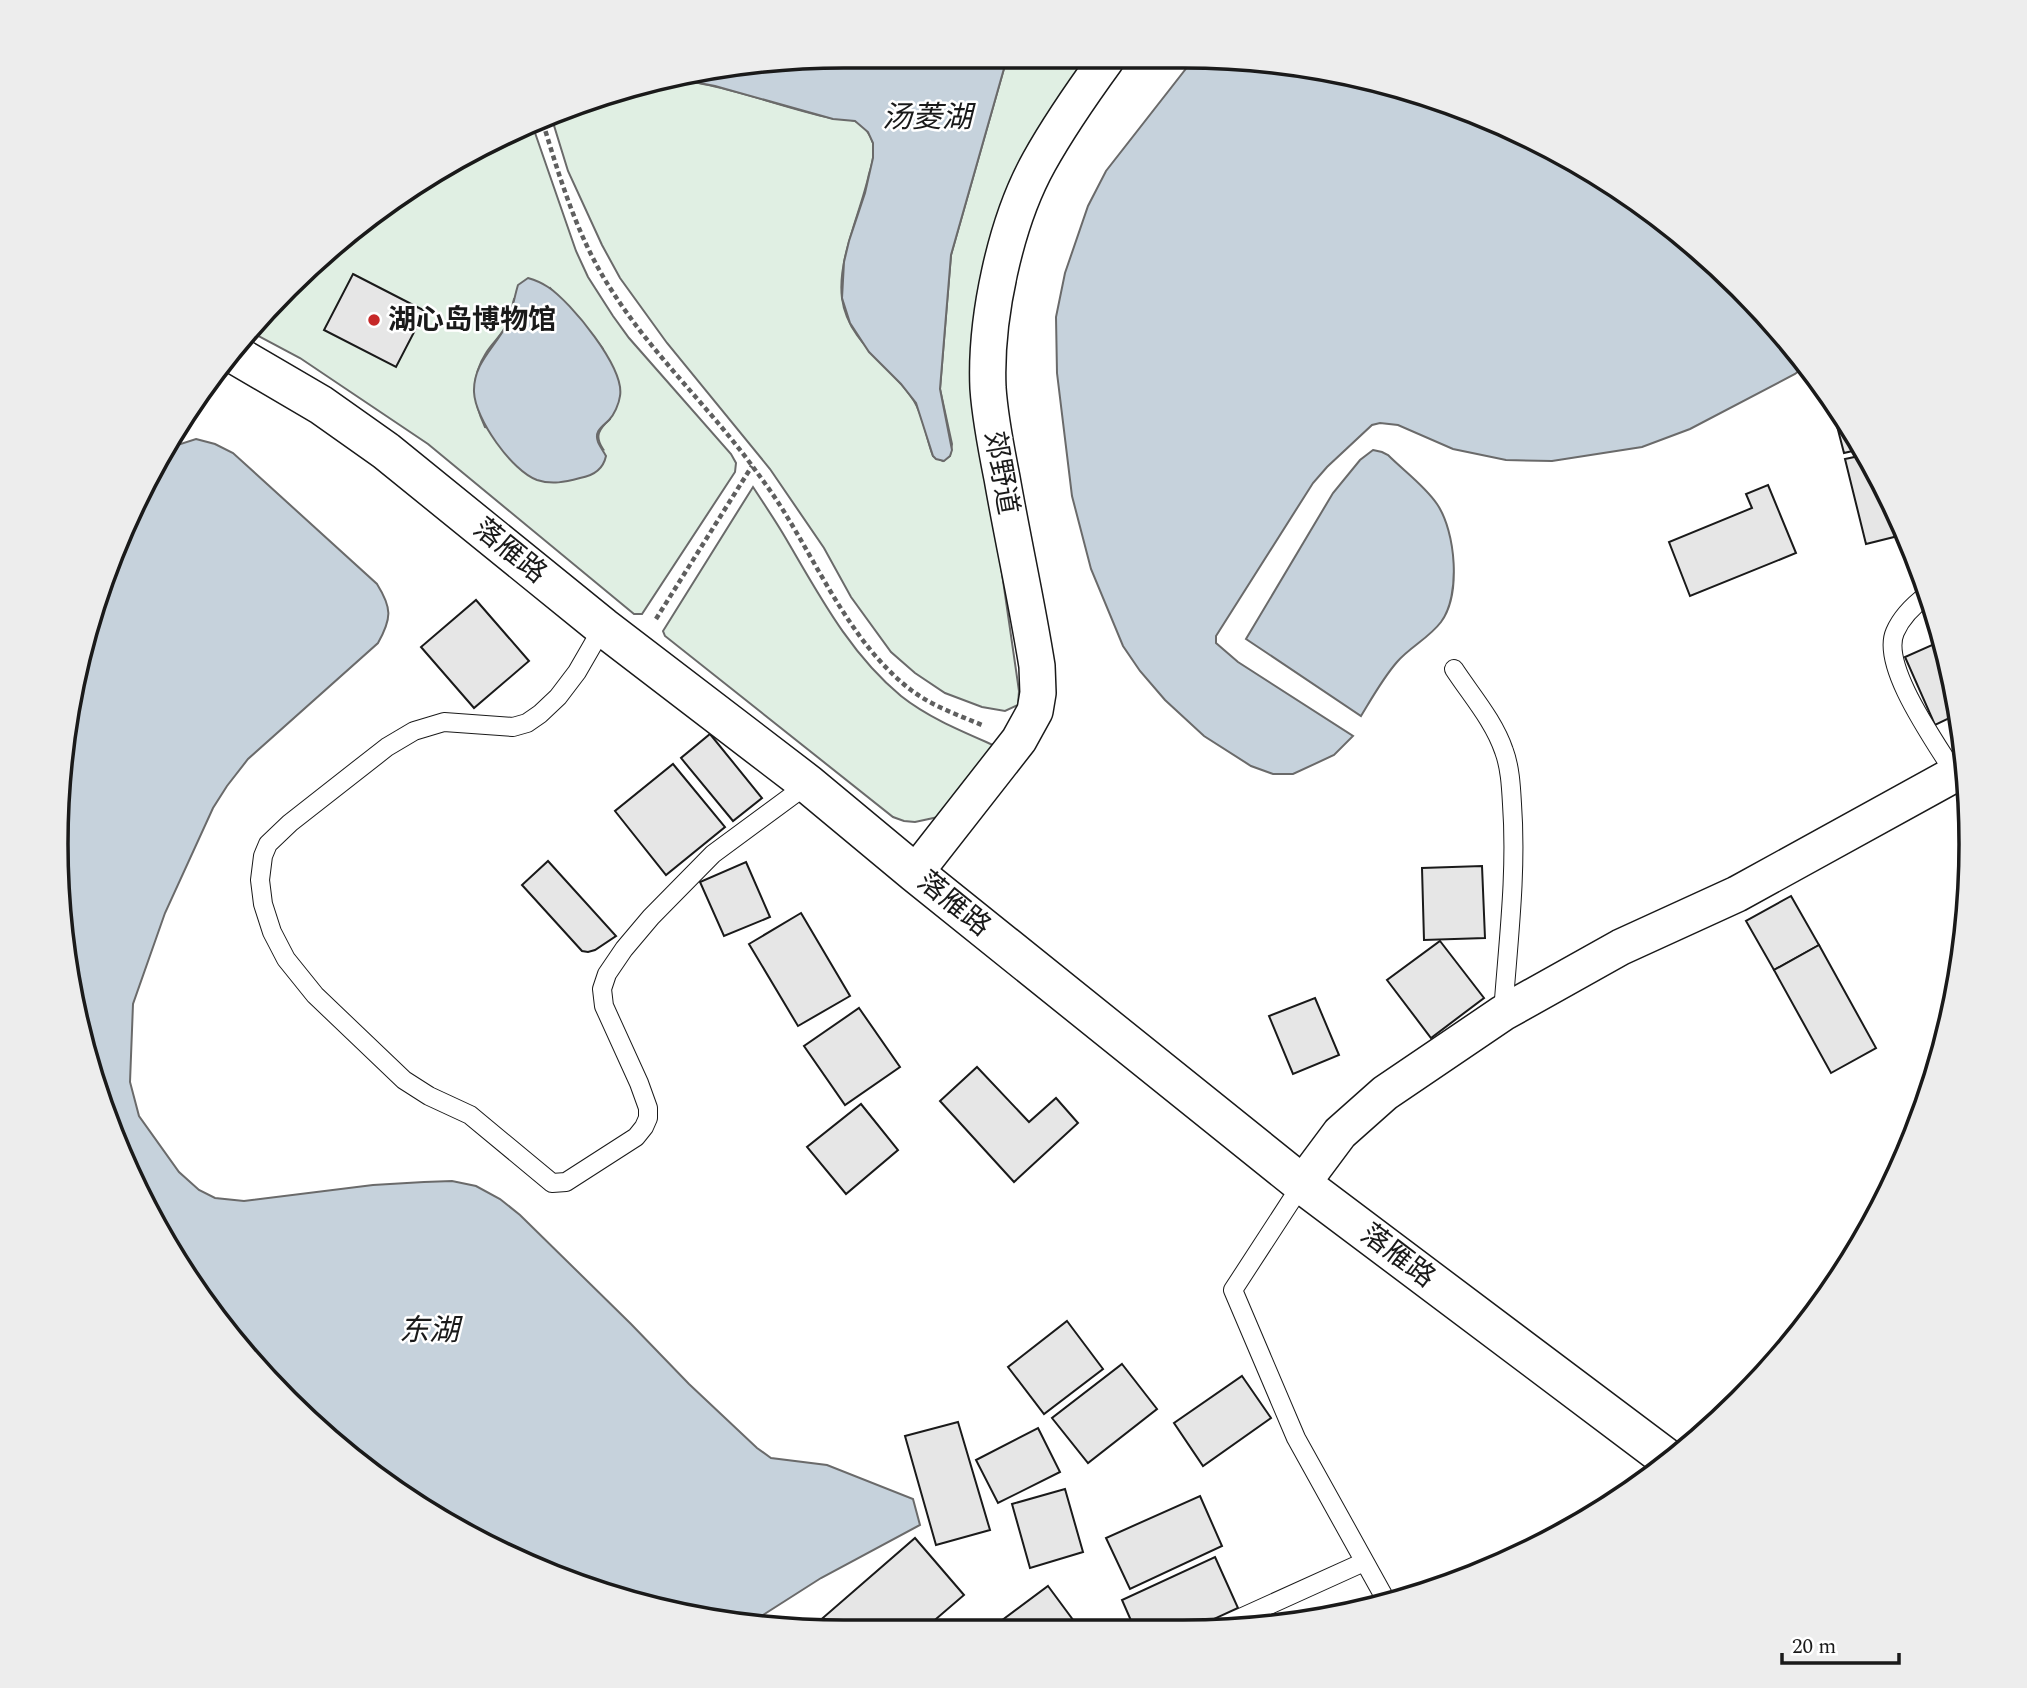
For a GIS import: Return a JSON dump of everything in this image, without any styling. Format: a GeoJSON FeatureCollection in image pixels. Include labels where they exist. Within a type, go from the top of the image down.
{"type":"FeatureCollection","features":[{"type":"Feature","properties":{"kind":"street","name":"郊野道"},"geometry":{"type":"LineString","coordinates":[[915,873],[1019,740],[1035,711],[1038,693],[1037,666],[995,440],[988,388],[989,335],[997,284],[1024,194],[1039,162],[1074,104],[1100,68]]}},
{"type":"Feature","properties":{"kind":"street","name":"落雁路"},"geometry":{"type":"LineString","coordinates":[[241,358],[321,405],[386,451],[603,627],[807,784],[1303,1184],[1661,1454]]}},
{"type":"Feature","properties":{"kind":"street"},"geometry":{"type":"LineString","coordinates":[[1303,1184],[1340,1133],[1385,1093],[1503,1013],[1621,947],[1737,894],[1955,773]]}},
{"type":"Feature","properties":{"kind":"lane"},"geometry":{"type":"LineString","coordinates":[[1920,601],[1894,633],[1892,646],[1895,663],[1903,687],[1954,764]]}},
{"type":"Feature","properties":{"kind":"lane"},"geometry":{"type":"LineString","coordinates":[[603,627],[577,671],[558,697],[540,715],[513,727],[444,722],[414,731],[387,747],[290,823],[268,844],[263,856],[260,880],[262,904],[286,959],[315,995],[404,1080],[429,1096],[470,1115],[552,1183],[566,1182],[636,1137],[648,1118],[648,1108],[604,1006],[602,989],[607,974],[651,917],[713,854],[807,784]]}},
{"type":"Feature","properties":{"kind":"lane"},"geometry":{"type":"LineString","coordinates":[[1454,669],[1497,734],[1505,753],[1510,781],[1513,882],[1503,1013]]}},
{"type":"Feature","properties":{"kind":"lane"},"geometry":{"type":"LineString","coordinates":[[1303,1184],[1233,1290],[1296,1438],[1382,1593]]}},
{"type":"Feature","properties":{"kind":"lane"},"geometry":{"type":"LineString","coordinates":[[1242,1617],[1364,1562]]}},
{"type":"Feature","properties":{"kind":"path"},"geometry":{"type":"LineString","coordinates":[[545,128],[581,234],[614,294],[752,466],[785,513],[822,579],[870,649],[910,690],[925,700],[1019,740]]}},
{"type":"Feature","properties":{"kind":"path"},"geometry":{"type":"LineString","coordinates":[[636,652],[752,466]]}},
{"type":"Feature","properties":{"kind":"green space"},"geometry":{"type":"Polygon","coordinates":[[[1004,68],[1088,68],[1050,124],[975,387],[1019,691],[1018,705],[1005,711],[982,707],[945,693],[915,673],[891,652],[851,597],[824,548],[770,469],[667,343],[620,278],[568,171],[554,124],[595,109],[698,82],[834,119],[851,120],[862,126],[869,134],[874,147],[872,163],[846,252],[841,283],[842,298],[846,314],[862,341],[914,401],[933,456],[943,461],[950,456],[952,444],[940,389],[951,255],[1004,68]]]}},
{"type":"Feature","properties":{"kind":"green space"},"geometry":{"type":"Polygon","coordinates":[[[535,133],[576,251],[588,277],[629,338],[731,454],[736,463],[735,472],[642,614],[634,614],[428,444],[300,358],[259,336],[295,295],[372,229],[413,199],[456,172],[535,133]],[[550,288],[514,299],[506,326],[486,353],[477,371],[476,399],[485,427],[603,449],[599,433],[610,419],[603,349],[580,319],[550,288]]]}},
{"type":"Feature","properties":{"kind":"green space"},"geometry":{"type":"Polygon","coordinates":[[[753,487],[850,642],[882,679],[924,712],[1000,748],[938,817],[915,822],[893,817],[665,636],[663,631],[753,487]]]}},
{"type":"Feature","properties":{"kind":"water","name":"汤菱湖"},"geometry":{"type":"Polygon","coordinates":[[[1004,68],[951,255],[940,389],[952,450],[944,461],[933,456],[916,403],[869,352],[850,323],[842,298],[844,262],[873,158],[873,143],[868,132],[855,121],[833,119],[696,82],[793,70],[1004,68]]]}},
{"type":"Feature","properties":{"kind":"water"},"geometry":{"type":"Polygon","coordinates":[[[1186,68],[1284,75],[1384,95],[1480,127],[1571,172],[1614,199],[1655,229],[1732,295],[1798,372],[1690,429],[1642,447],[1552,461],[1506,460],[1453,449],[1398,425],[1372,425],[1313,483],[1216,636],[1216,643],[1238,662],[1353,736],[1334,755],[1293,774],[1273,774],[1251,766],[1204,736],[1165,700],[1123,646],[1091,569],[1072,496],[1057,373],[1056,317],[1065,273],[1088,206],[1106,171],[1186,68]]]}},
{"type":"Feature","properties":{"kind":"water"},"geometry":{"type":"Polygon","coordinates":[[[528,278],[548,287],[570,306],[605,353],[619,384],[620,396],[616,409],[597,435],[606,456],[605,461],[593,474],[564,482],[537,480],[527,475],[506,455],[481,416],[474,392],[477,373],[506,326],[518,285],[528,278]]]}},
{"type":"Feature","properties":{"kind":"water","name":"东湖"},"geometry":{"type":"Polygon","coordinates":[[[196,439],[233,453],[377,584],[388,607],[388,620],[378,643],[248,759],[213,808],[165,913],[133,1004],[130,1082],[139,1116],[179,1172],[199,1190],[215,1198],[244,1201],[373,1185],[424,1182],[452,1181],[476,1186],[500,1199],[520,1215],[757,1448],[771,1458],[827,1465],[913,1499],[920,1525],[821,1578],[763,1615],[693,1605],[595,1579],[547,1561],[456,1516],[372,1459],[295,1393],[229,1316],[199,1275],[148,1187],[109,1093],[83,995],[70,895],[68,844],[75,743],[95,643],[127,547],[148,501],[179,444],[196,439]]]}},
{"type":"Feature","properties":{"kind":"water"},"geometry":{"type":"Polygon","coordinates":[[[1373,450],[1388,455],[1437,504],[1452,547],[1454,580],[1447,610],[1441,622],[1397,662],[1361,716],[1246,639],[1333,493],[1360,460],[1373,450]]]}},
{"type":"Feature","properties":{"kind":"building","name":"湖心岛博物馆"},"geometry":{"type":"Polygon","coordinates":[[[353,274],[425,311],[396,367],[324,330],[353,274]]]}},
{"type":"Feature","properties":{"kind":"building"},"geometry":{"type":"Polygon","coordinates":[[[1838,428],[1852,451],[1844,453],[1838,428]]]}},
{"type":"Feature","properties":{"kind":"building"},"geometry":{"type":"Polygon","coordinates":[[[1855,457],[1895,537],[1866,544],[1845,459],[1855,457]]]}},
{"type":"Feature","properties":{"kind":"building"},"geometry":{"type":"Polygon","coordinates":[[[1768,485],[1796,553],[1690,596],[1669,542],[1752,508],[1746,494],[1768,485]]]}},
{"type":"Feature","properties":{"kind":"building"},"geometry":{"type":"Polygon","coordinates":[[[476,600],[529,661],[474,708],[421,647],[476,600]]]}},
{"type":"Feature","properties":{"kind":"building"},"geometry":{"type":"Polygon","coordinates":[[[1932,645],[1948,719],[1935,725],[1905,657],[1932,645]]]}},
{"type":"Feature","properties":{"kind":"building"},"geometry":{"type":"Polygon","coordinates":[[[710,734],[762,798],[733,821],[681,758],[710,734]]]}},
{"type":"Feature","properties":{"kind":"building"},"geometry":{"type":"Polygon","coordinates":[[[673,764],[725,827],[666,875],[615,811],[673,764]]]}},
{"type":"Feature","properties":{"kind":"building"},"geometry":{"type":"Polygon","coordinates":[[[548,861],[616,936],[595,950],[582,951],[522,885],[548,861]]]}},
{"type":"Feature","properties":{"kind":"building"},"geometry":{"type":"Polygon","coordinates":[[[746,862],[770,917],[724,936],[700,882],[746,862]]]}},
{"type":"Feature","properties":{"kind":"building"},"geometry":{"type":"Polygon","coordinates":[[[1482,866],[1485,938],[1424,940],[1422,868],[1482,866]]]}},
{"type":"Feature","properties":{"kind":"building"},"geometry":{"type":"Polygon","coordinates":[[[1791,896],[1819,945],[1774,970],[1746,921],[1791,896]]]}},
{"type":"Feature","properties":{"kind":"building"},"geometry":{"type":"Polygon","coordinates":[[[801,913],[850,996],[798,1026],[749,944],[801,913]]]}},
{"type":"Feature","properties":{"kind":"building"},"geometry":{"type":"Polygon","coordinates":[[[1440,941],[1484,998],[1431,1038],[1387,980],[1440,941]]]}},
{"type":"Feature","properties":{"kind":"building"},"geometry":{"type":"Polygon","coordinates":[[[1819,945],[1876,1048],[1831,1073],[1774,970],[1819,945]]]}},
{"type":"Feature","properties":{"kind":"building"},"geometry":{"type":"Polygon","coordinates":[[[1315,998],[1339,1055],[1293,1074],[1269,1016],[1315,998]]]}},
{"type":"Feature","properties":{"kind":"building"},"geometry":{"type":"Polygon","coordinates":[[[859,1008],[900,1067],[845,1105],[804,1046],[859,1008]]]}},
{"type":"Feature","properties":{"kind":"building"},"geometry":{"type":"Polygon","coordinates":[[[977,1067],[1029,1122],[1056,1098],[1078,1123],[1014,1182],[940,1101],[977,1067]]]}},
{"type":"Feature","properties":{"kind":"building"},"geometry":{"type":"Polygon","coordinates":[[[861,1104],[898,1150],[846,1194],[807,1147],[861,1104]]]}},
{"type":"Feature","properties":{"kind":"building"},"geometry":{"type":"Polygon","coordinates":[[[1067,1321],[1103,1369],[1044,1414],[1008,1367],[1067,1321]]]}},
{"type":"Feature","properties":{"kind":"building"},"geometry":{"type":"Polygon","coordinates":[[[1122,1364],[1157,1409],[1088,1463],[1052,1418],[1122,1364]]]}},
{"type":"Feature","properties":{"kind":"building"},"geometry":{"type":"Polygon","coordinates":[[[1242,1376],[1271,1418],[1203,1466],[1174,1423],[1242,1376]]]}},
{"type":"Feature","properties":{"kind":"building"},"geometry":{"type":"Polygon","coordinates":[[[958,1422],[990,1530],[936,1545],[905,1436],[958,1422]]]}},
{"type":"Feature","properties":{"kind":"building"},"geometry":{"type":"Polygon","coordinates":[[[1038,1428],[1060,1472],[998,1503],[976,1460],[1038,1428]]]}},
{"type":"Feature","properties":{"kind":"building"},"geometry":{"type":"Polygon","coordinates":[[[1065,1489],[1083,1552],[1030,1568],[1012,1504],[1065,1489]]]}},
{"type":"Feature","properties":{"kind":"building"},"geometry":{"type":"Polygon","coordinates":[[[1200,1496],[1222,1546],[1130,1589],[1106,1538],[1200,1496]]]}},
{"type":"Feature","properties":{"kind":"building"},"geometry":{"type":"Polygon","coordinates":[[[915,1538],[964,1595],[935,1620],[821,1619],[915,1538]]]}},
{"type":"Feature","properties":{"kind":"building"},"geometry":{"type":"Polygon","coordinates":[[[1215,1557],[1238,1608],[1215,1619],[1131,1620],[1122,1600],[1215,1557]]]}},
{"type":"Feature","properties":{"kind":"building"},"geometry":{"type":"Polygon","coordinates":[[[1048,1586],[1073,1620],[1002,1620],[1048,1586]]]}},
{"type":"Feature","properties":{"kind":"place","name":"湖心岛博物馆"},"geometry":{"type":"Point","coordinates":[374,320]}}]}
